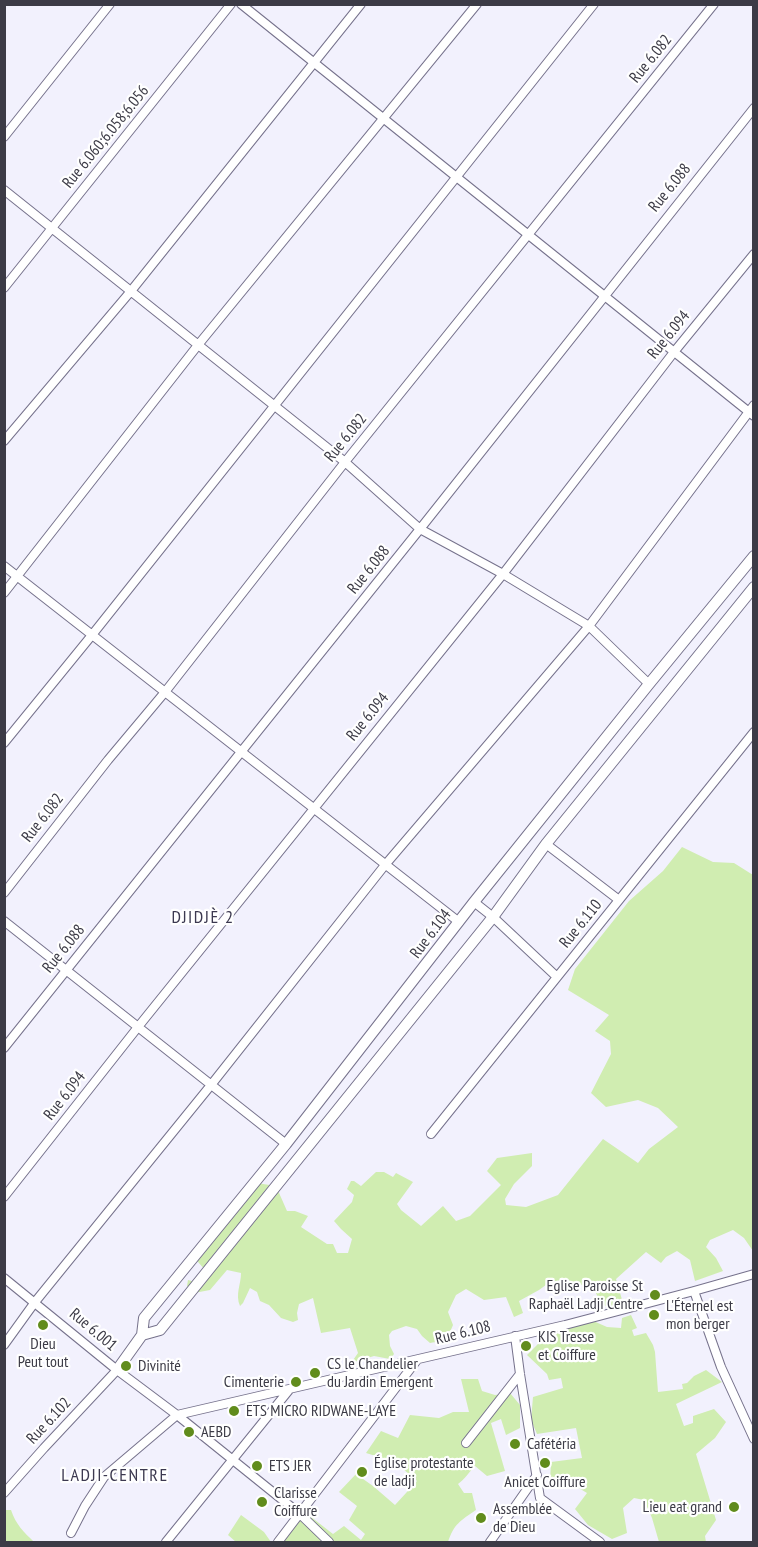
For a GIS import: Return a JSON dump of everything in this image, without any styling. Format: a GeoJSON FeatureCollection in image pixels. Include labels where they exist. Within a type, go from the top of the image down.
{"type":"FeatureCollection","features":[{"type":"Feature","properties":{"kind":"street"},"geometry":{"type":"LineString","coordinates":[[4,137],[110,4]]}},
{"type":"Feature","properties":{"kind":"street","name":"Rue 6.060;6.058;6.056"},"geometry":{"type":"LineString","coordinates":[[4,288],[231,4]]}},
{"type":"Feature","properties":{"kind":"street"},"geometry":{"type":"LineString","coordinates":[[4,1345],[35,1302],[211,1086],[385,866],[589,626],[752,411],[674,352],[241,4]]}},
{"type":"Feature","properties":{"kind":"street"},"geometry":{"type":"LineString","coordinates":[[4,441],[131,291],[361,4]]}},
{"type":"Feature","properties":{"kind":"street"},"geometry":{"type":"LineString","coordinates":[[4,593],[198,345],[477,4]]}},
{"type":"Feature","properties":{"kind":"street"},"geometry":{"type":"LineString","coordinates":[[4,743],[594,4]]}},
{"type":"Feature","properties":{"kind":"street","name":"Rue 6.082"},"geometry":{"type":"LineString","coordinates":[[4,893],[345,462],[714,4]]}},
{"type":"Feature","properties":{"kind":"street","name":"Rue 6.088"},"geometry":{"type":"LineString","coordinates":[[4,1048],[420,529],[753,108]]}},
{"type":"Feature","properties":{"kind":"street"},"geometry":{"type":"LineString","coordinates":[[4,190],[345,462],[420,529],[503,574],[589,626],[649,684]]}},
{"type":"Feature","properties":{"kind":"street","name":"Rue 6.094"},"geometry":{"type":"LineString","coordinates":[[4,1197],[503,574],[674,352],[753,254]]}},
{"type":"Feature","properties":{"kind":"street","name":"Rue 6.104"},"geometry":{"type":"LineString","coordinates":[[117,1370],[142,1335],[144,1318],[286,1144],[474,902],[753,556]]}},
{"type":"Feature","properties":{"kind":"street"},"geometry":{"type":"LineString","coordinates":[[4,566],[459,922]]}},
{"type":"Feature","properties":{"kind":"street","name":"Rue 6.104"},"geometry":{"type":"LineString","coordinates":[[142,1335],[160,1330],[493,917],[546,844],[753,589]]}},
{"type":"Feature","properties":{"kind":"street","name":"Rue 6.110"},"geometry":{"type":"LineString","coordinates":[[431,1134],[753,732]]}},
{"type":"Feature","properties":{"kind":"street"},"geometry":{"type":"LineString","coordinates":[[546,844],[619,900]]}},
{"type":"Feature","properties":{"kind":"street"},"geometry":{"type":"LineString","coordinates":[[474,902],[557,976]]}},
{"type":"Feature","properties":{"kind":"street"},"geometry":{"type":"LineString","coordinates":[[4,921],[286,1144]]}},
{"type":"Feature","properties":{"kind":"street","name":"Rue 6.108"},"geometry":{"type":"LineString","coordinates":[[177,1415],[565,1325],[753,1274]]}},
{"type":"Feature","properties":{"kind":"street","name":"Rue 6.001"},"geometry":{"type":"LineString","coordinates":[[4,1278],[300,1514],[329,1542]]}},
{"type":"Feature","properties":{"kind":"street"},"geometry":{"type":"LineString","coordinates":[[694,1291],[706,1330],[753,1439]]}},
{"type":"Feature","properties":{"kind":"street"},"geometry":{"type":"LineString","coordinates":[[515,1336],[540,1498],[600,1542]]}},
{"type":"Feature","properties":{"kind":"street"},"geometry":{"type":"LineString","coordinates":[[278,1542],[418,1360]]}},
{"type":"Feature","properties":{"kind":"street","name":"Rue 6.102"},"geometry":{"type":"LineString","coordinates":[[4,1493],[117,1370]]}},
{"type":"Feature","properties":{"kind":"street"},"geometry":{"type":"LineString","coordinates":[[466,1443],[520,1374]]}},
{"type":"Feature","properties":{"kind":"street"},"geometry":{"type":"LineString","coordinates":[[166,1542],[289,1389]]}},
{"type":"Feature","properties":{"kind":"street"},"geometry":{"type":"LineString","coordinates":[[71,1533],[104,1477],[177,1415]]}},
{"type":"Feature","properties":{"kind":"street"},"geometry":{"type":"LineString","coordinates":[[490,1542],[537,1476]]}},
{"type":"Feature","properties":{"kind":"green space"},"geometry":{"type":"Polygon","coordinates":[[[682,847],[713,862],[734,863],[753,875],[753,1251],[744,1238],[733,1230],[710,1240],[706,1247],[716,1258],[723,1271],[695,1281],[690,1260],[677,1251],[661,1263],[646,1252],[616,1279],[623,1303],[610,1307],[603,1305],[588,1280],[576,1289],[568,1279],[550,1282],[519,1301],[523,1313],[514,1317],[506,1297],[484,1300],[466,1289],[456,1295],[448,1312],[453,1325],[442,1340],[430,1343],[417,1329],[406,1326],[392,1331],[389,1335],[390,1346],[394,1354],[390,1359],[374,1356],[351,1363],[358,1353],[350,1328],[321,1333],[313,1298],[299,1304],[298,1320],[293,1322],[281,1318],[269,1305],[260,1301],[257,1292],[250,1288],[240,1306],[238,1293],[241,1273],[227,1270],[210,1290],[194,1293],[187,1286],[188,1280],[199,1283],[205,1270],[192,1255],[249,1181],[276,1186],[287,1211],[295,1211],[308,1216],[301,1227],[327,1244],[333,1244],[337,1253],[348,1253],[352,1239],[334,1221],[352,1202],[354,1195],[347,1189],[351,1181],[361,1186],[376,1172],[384,1172],[393,1177],[396,1173],[413,1182],[397,1204],[421,1226],[443,1206],[456,1221],[470,1216],[501,1185],[487,1171],[497,1158],[532,1153],[532,1166],[514,1184],[505,1199],[506,1205],[526,1207],[558,1195],[603,1139],[638,1163],[649,1149],[678,1127],[658,1108],[638,1100],[606,1107],[591,1093],[611,1054],[610,1041],[595,1031],[609,1015],[568,990],[575,969],[629,901],[663,871],[682,847]]]}},
{"type":"Feature","properties":{"kind":"green space"},"geometry":{"type":"Polygon","coordinates":[[[631,1315],[637,1328],[632,1330],[634,1336],[646,1333],[653,1345],[658,1392],[683,1389],[682,1384],[706,1370],[722,1382],[676,1404],[684,1426],[693,1423],[693,1416],[714,1409],[726,1422],[715,1438],[696,1454],[716,1520],[705,1536],[706,1542],[659,1542],[644,1500],[634,1498],[623,1508],[627,1533],[612,1539],[588,1525],[575,1509],[587,1493],[577,1487],[575,1477],[550,1482],[551,1462],[582,1458],[576,1428],[537,1434],[531,1420],[533,1397],[563,1388],[561,1378],[549,1380],[547,1374],[527,1355],[543,1339],[591,1320],[607,1327],[621,1328],[622,1318],[631,1315]]]}},
{"type":"Feature","properties":{"kind":"green space"},"geometry":{"type":"Polygon","coordinates":[[[461,1379],[478,1379],[482,1391],[495,1395],[510,1393],[520,1405],[520,1428],[506,1435],[501,1419],[491,1423],[505,1471],[487,1476],[475,1466],[458,1484],[464,1493],[472,1493],[476,1510],[458,1523],[448,1542],[279,1542],[306,1513],[333,1534],[344,1526],[361,1540],[365,1534],[349,1520],[357,1506],[339,1492],[356,1474],[395,1505],[417,1481],[395,1462],[366,1453],[381,1431],[398,1438],[410,1415],[439,1418],[453,1412],[469,1412],[461,1379]]]}},
{"type":"Feature","properties":{"kind":"green space"},"geometry":{"type":"Polygon","coordinates":[[[5,1510],[11,1510],[18,1524],[34,1542],[5,1542],[5,1510]]]}},
{"type":"Feature","properties":{"kind":"green space"},"geometry":{"type":"Polygon","coordinates":[[[241,1515],[264,1532],[271,1542],[236,1542],[228,1535],[241,1515]]]}},
{"type":"Feature","properties":{"kind":"place","name":"Eglise Paroisse St Raphaël Ladji Centre"},"geometry":{"type":"Point","coordinates":[655,1295]}},
{"type":"Feature","properties":{"kind":"place","name":"L'Éternel est mon berger"},"geometry":{"type":"Point","coordinates":[654,1315]}},
{"type":"Feature","properties":{"kind":"place","name":"Dieu Peut tout"},"geometry":{"type":"Point","coordinates":[43,1325]}},
{"type":"Feature","properties":{"kind":"place","name":"KIS Tresse et Coiffure"},"geometry":{"type":"Point","coordinates":[526,1346]}},
{"type":"Feature","properties":{"kind":"place","name":"Divinité"},"geometry":{"type":"Point","coordinates":[126,1366]}},
{"type":"Feature","properties":{"kind":"place","name":"CS le Chandelier du Jardin Emergent"},"geometry":{"type":"Point","coordinates":[315,1373]}},
{"type":"Feature","properties":{"kind":"place","name":"Cimenterie"},"geometry":{"type":"Point","coordinates":[296,1382]}},
{"type":"Feature","properties":{"kind":"place","name":"ETS MICRO RIDWANE-LAYE"},"geometry":{"type":"Point","coordinates":[234,1411]}},
{"type":"Feature","properties":{"kind":"place","name":"AEBD"},"geometry":{"type":"Point","coordinates":[189,1432]}},
{"type":"Feature","properties":{"kind":"place","name":"Cafétéria"},"geometry":{"type":"Point","coordinates":[515,1444]}},
{"type":"Feature","properties":{"kind":"place","name":"Anicet Coiffure"},"geometry":{"type":"Point","coordinates":[545,1463]}},
{"type":"Feature","properties":{"kind":"place","name":"ETS JER"},"geometry":{"type":"Point","coordinates":[257,1466]}},
{"type":"Feature","properties":{"kind":"place","name":"Église protestante de ladji"},"geometry":{"type":"Point","coordinates":[362,1472]}},
{"type":"Feature","properties":{"kind":"place","name":"Clarisse Coiffure"},"geometry":{"type":"Point","coordinates":[262,1502]}},
{"type":"Feature","properties":{"kind":"place","name":"Lieu eat grand"},"geometry":{"type":"Point","coordinates":[734,1507]}},
{"type":"Feature","properties":{"kind":"place","name":"Assemblée de Dieu"},"geometry":{"type":"Point","coordinates":[481,1518]}},
{"type":"Feature","properties":{"kind":"district","name":"DJIDJÈ 2"},"geometry":{"type":"Point","coordinates":[203,918]}},
{"type":"Feature","properties":{"kind":"district","name":"LADJI-CENTRE"},"geometry":{"type":"Point","coordinates":[115,1476]}}]}
